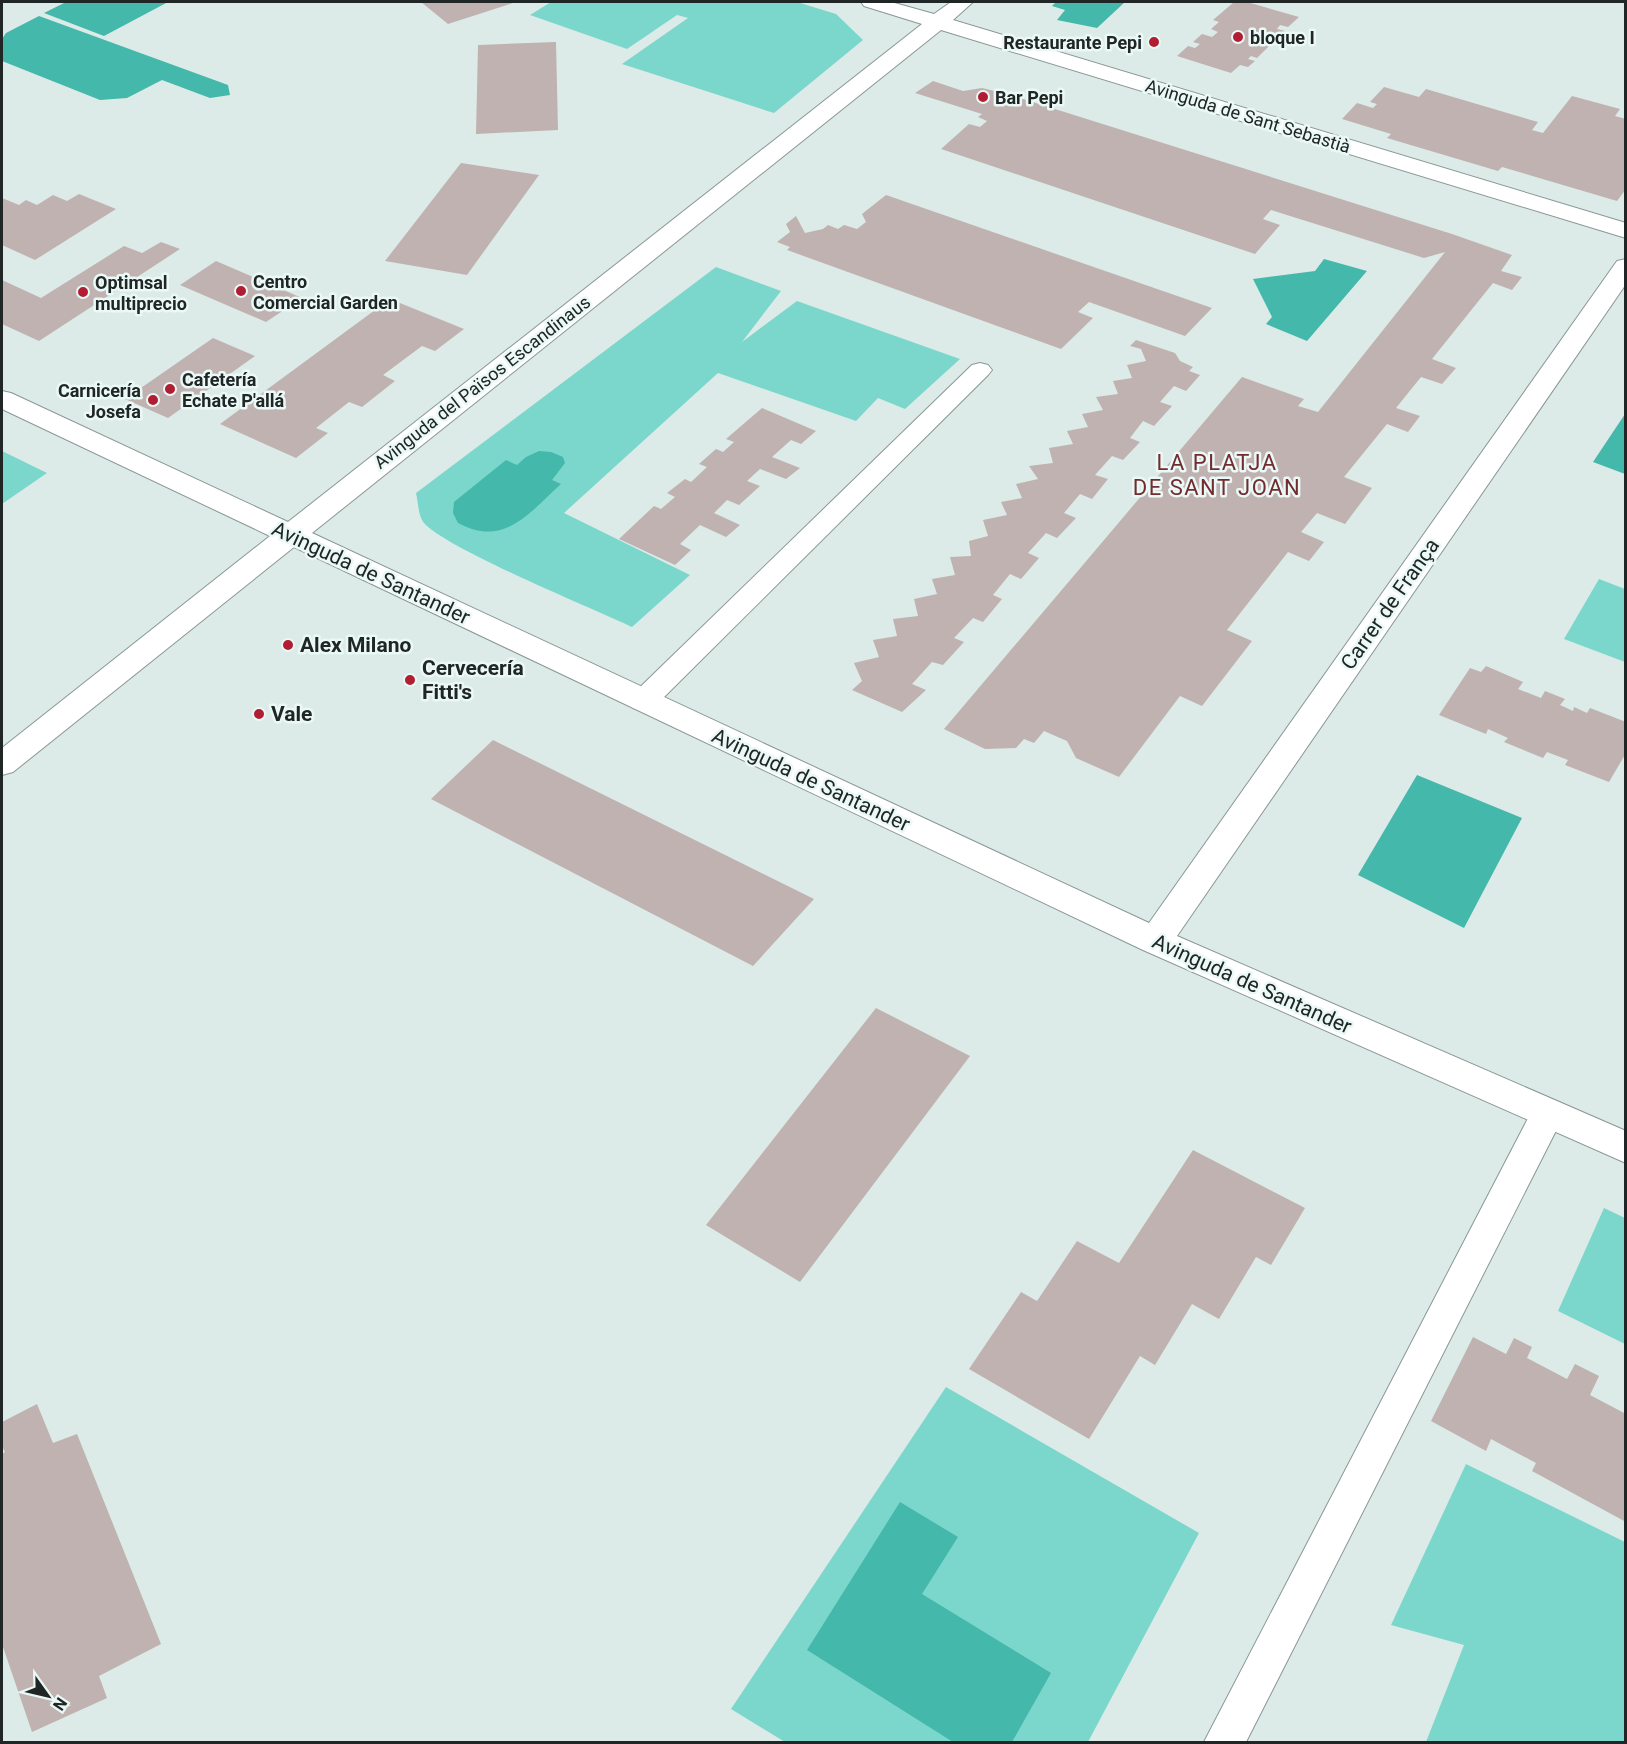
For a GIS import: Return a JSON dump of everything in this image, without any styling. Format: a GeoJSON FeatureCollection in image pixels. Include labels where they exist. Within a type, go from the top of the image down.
{"type":"FeatureCollection","features":[{"type":"Feature","properties":{"kind":"street","name":"Avinguda de Sant Sebastià"},"geometry":{"type":"LineString","coordinates":[[871,2],[1626,231]]}},
{"type":"Feature","properties":{"kind":"street","name":"Avinguda del Països Escandinaus"},"geometry":{"type":"LineString","coordinates":[[2,764],[289,534],[963,2]]}},
{"type":"Feature","properties":{"kind":"street","name":"Carrer de França"},"geometry":{"type":"LineString","coordinates":[[1155,942],[1626,266]]}},
{"type":"Feature","properties":{"kind":"street","name":"Avinguda de Santander"},"geometry":{"type":"LineString","coordinates":[[2,399],[1155,942],[1626,1148]]}},
{"type":"Feature","properties":{"kind":"lane"},"geometry":{"type":"LineString","coordinates":[[643,701],[980,370]]}},
{"type":"Feature","properties":{"kind":"lane"},"geometry":{"type":"LineString","coordinates":[[1224,1743],[1548,1113]]}},
{"type":"Feature","properties":{"kind":"shaded area"},"geometry":{"type":"Polygon","coordinates":[[[66,2],[168,2],[104,36],[44,13],[66,2]]]}},
{"type":"Feature","properties":{"kind":"shaded area"},"geometry":{"type":"Polygon","coordinates":[[[551,2],[797,2],[836,14],[863,40],[774,113],[622,64],[688,18],[677,15],[627,49],[530,15],[551,2]]]}},
{"type":"Feature","properties":{"kind":"shaded area"},"geometry":{"type":"Polygon","coordinates":[[[1056,2],[1125,2],[1097,28],[1057,20],[1065,10],[1052,6],[1056,2]]]}},
{"type":"Feature","properties":{"kind":"shaded area"},"geometry":{"type":"Polygon","coordinates":[[[39,16],[228,85],[230,95],[210,98],[162,80],[127,98],[100,100],[2,61],[2,39],[6,33],[39,16]]]}},
{"type":"Feature","properties":{"kind":"shaded area"},"geometry":{"type":"Polygon","coordinates":[[[1324,259],[1367,271],[1307,341],[1266,324],[1272,317],[1253,279],[1315,271],[1324,259]]]}},
{"type":"Feature","properties":{"kind":"shaded area"},"geometry":{"type":"Polygon","coordinates":[[[716,267],[781,291],[742,342],[797,301],[960,359],[905,409],[878,398],[856,421],[718,373],[564,513],[690,575],[632,627],[455,545],[433,531],[422,520],[416,493],[716,267]]]}},
{"type":"Feature","properties":{"kind":"shaded area"},"geometry":{"type":"Polygon","coordinates":[[[1625,414],[1625,474],[1593,462],[1625,414]]]}},
{"type":"Feature","properties":{"kind":"shaded area"},"geometry":{"type":"Polygon","coordinates":[[[2,451],[47,473],[2,504],[2,451]]]}},
{"type":"Feature","properties":{"kind":"shaded area"},"geometry":{"type":"Polygon","coordinates":[[[539,451],[551,452],[563,457],[565,463],[552,480],[561,484],[538,506],[515,524],[489,532],[474,530],[458,523],[453,513],[454,502],[506,460],[517,465],[526,457],[539,451]]]}},
{"type":"Feature","properties":{"kind":"shaded area"},"geometry":{"type":"Polygon","coordinates":[[[1599,579],[1625,589],[1625,662],[1564,639],[1599,579]]]}},
{"type":"Feature","properties":{"kind":"shaded area"},"geometry":{"type":"Polygon","coordinates":[[[1417,775],[1522,818],[1464,928],[1358,875],[1417,775]]]}},
{"type":"Feature","properties":{"kind":"shaded area"},"geometry":{"type":"Polygon","coordinates":[[[1604,1208],[1625,1218],[1625,1344],[1558,1311],[1604,1208]]]}},
{"type":"Feature","properties":{"kind":"shaded area"},"geometry":{"type":"Polygon","coordinates":[[[946,1387],[1199,1533],[1088,1742],[785,1742],[731,1709],[946,1387]]]}},
{"type":"Feature","properties":{"kind":"shaded area"},"geometry":{"type":"Polygon","coordinates":[[[1466,1464],[1625,1542],[1625,1742],[1426,1742],[1464,1645],[1391,1625],[1466,1464]]]}},
{"type":"Feature","properties":{"kind":"shaded area"},"geometry":{"type":"Polygon","coordinates":[[[900,1502],[958,1537],[922,1594],[1051,1673],[1012,1742],[953,1742],[807,1650],[900,1502]]]}},
{"type":"Feature","properties":{"kind":"building"},"geometry":{"type":"Polygon","coordinates":[[[421,2],[516,2],[448,24],[421,2]]]}},
{"type":"Feature","properties":{"kind":"building","name":"bloque I"},"geometry":{"type":"Polygon","coordinates":[[[1234,2],[1247,2],[1299,17],[1288,27],[1280,25],[1277,29],[1285,31],[1274,41],[1263,38],[1259,43],[1269,46],[1257,58],[1251,56],[1248,59],[1255,61],[1248,67],[1240,65],[1231,73],[1177,56],[1188,46],[1195,48],[1200,44],[1193,42],[1202,34],[1212,37],[1218,32],[1211,29],[1219,22],[1213,20],[1234,2]]]}},
{"type":"Feature","properties":{"kind":"building"},"geometry":{"type":"Polygon","coordinates":[[[556,42],[558,130],[476,134],[478,45],[556,42]]]}},
{"type":"Feature","properties":{"kind":"building"},"geometry":{"type":"Polygon","coordinates":[[[933,81],[963,91],[982,88],[1007,94],[1452,234],[1512,255],[1501,271],[1522,277],[1512,290],[1493,283],[1432,359],[1456,368],[1442,384],[1421,377],[1396,408],[1420,416],[1408,432],[1387,424],[1344,477],[1372,488],[1345,524],[1317,513],[1301,532],[1324,542],[1309,561],[1288,552],[1227,630],[1252,641],[1202,706],[1180,696],[1119,777],[1076,758],[1067,741],[1044,731],[1034,743],[1024,739],[1016,748],[985,749],[944,729],[1242,377],[1304,399],[1298,406],[1318,412],[1445,252],[1424,258],[1271,210],[1263,219],[1280,225],[1255,254],[941,149],[969,124],[980,127],[987,121],[978,117],[982,114],[915,93],[933,81]]]}},
{"type":"Feature","properties":{"kind":"building"},"geometry":{"type":"Polygon","coordinates":[[[1384,87],[1419,97],[1426,89],[1538,122],[1532,130],[1543,133],[1572,96],[1620,109],[1615,116],[1626,119],[1626,189],[1617,201],[1502,167],[1498,171],[1387,138],[1391,134],[1342,119],[1357,103],[1373,108],[1377,104],[1370,102],[1384,87]]]}},
{"type":"Feature","properties":{"kind":"building"},"geometry":{"type":"Polygon","coordinates":[[[461,163],[539,175],[467,275],[385,261],[461,163]]]}},
{"type":"Feature","properties":{"kind":"building"},"geometry":{"type":"Polygon","coordinates":[[[79,194],[116,209],[35,260],[2,245],[2,198],[19,205],[26,200],[37,205],[53,195],[67,201],[79,194]]]}},
{"type":"Feature","properties":{"kind":"building"},"geometry":{"type":"Polygon","coordinates":[[[886,195],[1212,308],[1185,336],[1089,302],[1078,312],[1093,318],[1061,349],[787,250],[790,247],[777,242],[790,232],[786,224],[796,216],[805,233],[823,229],[828,225],[838,229],[844,225],[857,229],[866,222],[862,214],[886,195]]]}},
{"type":"Feature","properties":{"kind":"building"},"geometry":{"type":"Polygon","coordinates":[[[161,242],[180,249],[39,341],[2,324],[2,280],[41,298],[124,246],[142,253],[161,242]]]}},
{"type":"Feature","properties":{"kind":"building"},"geometry":{"type":"Polygon","coordinates":[[[216,261],[302,298],[266,322],[180,285],[216,261]]]}},
{"type":"Feature","properties":{"kind":"building"},"geometry":{"type":"Polygon","coordinates":[[[390,299],[464,329],[435,351],[422,346],[383,375],[395,381],[362,407],[349,402],[316,428],[328,433],[296,458],[220,424],[390,299]]]}},
{"type":"Feature","properties":{"kind":"building"},"geometry":{"type":"Polygon","coordinates":[[[213,338],[255,356],[168,418],[125,399],[213,338]]]}},
{"type":"Feature","properties":{"kind":"building"},"geometry":{"type":"Polygon","coordinates":[[[1136,340],[1175,353],[1180,361],[1193,367],[1189,371],[1200,375],[1186,391],[1174,386],[1160,402],[1172,406],[1154,426],[1143,421],[1130,438],[1140,442],[1123,460],[1112,456],[1095,475],[1108,479],[1092,499],[1080,494],[1064,513],[1076,518],[1057,538],[1046,533],[1028,553],[1039,558],[1021,579],[1010,574],[993,595],[1002,599],[983,622],[973,618],[954,638],[964,642],[943,665],[932,662],[912,684],[926,690],[902,712],[852,690],[862,681],[854,663],[879,657],[873,640],[897,636],[893,619],[918,616],[914,599],[937,594],[932,579],[955,575],[950,557],[971,556],[969,541],[988,536],[983,520],[1007,515],[1001,502],[1022,498],[1016,484],[1038,479],[1029,466],[1053,463],[1049,448],[1073,444],[1067,431],[1088,427],[1082,414],[1103,410],[1096,397],[1118,394],[1113,381],[1132,378],[1127,365],[1146,361],[1141,349],[1130,346],[1136,340]]]}},
{"type":"Feature","properties":{"kind":"building"},"geometry":{"type":"Polygon","coordinates":[[[762,408],[816,431],[801,444],[791,440],[772,457],[800,468],[786,479],[760,469],[747,481],[760,486],[739,505],[727,500],[714,513],[740,525],[726,537],[700,525],[680,544],[691,550],[675,565],[619,539],[654,506],[661,509],[675,497],[667,493],[685,479],[691,482],[707,467],[699,464],[716,449],[723,452],[734,442],[726,439],[762,408]]]}},
{"type":"Feature","properties":{"kind":"building"},"geometry":{"type":"Polygon","coordinates":[[[1486,666],[1523,682],[1518,689],[1541,698],[1545,691],[1565,699],[1560,705],[1573,711],[1574,707],[1587,713],[1590,708],[1626,722],[1626,753],[1609,782],[1565,765],[1568,760],[1547,752],[1543,758],[1504,742],[1508,738],[1488,729],[1486,734],[1439,715],[1470,668],[1481,672],[1486,666]]]}},
{"type":"Feature","properties":{"kind":"building"},"geometry":{"type":"Polygon","coordinates":[[[493,740],[814,899],[753,966],[431,799],[493,740]]]}},
{"type":"Feature","properties":{"kind":"building"},"geometry":{"type":"Polygon","coordinates":[[[876,1008],[970,1056],[800,1282],[706,1225],[876,1008]]]}},
{"type":"Feature","properties":{"kind":"building"},"geometry":{"type":"Polygon","coordinates":[[[1193,1150],[1305,1208],[1271,1265],[1256,1257],[1219,1319],[1192,1304],[1155,1365],[1140,1356],[1089,1439],[969,1369],[1021,1292],[1037,1301],[1077,1241],[1119,1263],[1193,1150]]]}},
{"type":"Feature","properties":{"kind":"building"},"geometry":{"type":"Polygon","coordinates":[[[1473,1337],[1506,1354],[1514,1338],[1532,1347],[1527,1358],[1567,1379],[1575,1364],[1599,1376],[1590,1395],[1626,1414],[1626,1522],[1532,1471],[1536,1463],[1491,1439],[1486,1451],[1431,1421],[1473,1337]]]}},
{"type":"Feature","properties":{"kind":"building"},"geometry":{"type":"Polygon","coordinates":[[[37,1404],[53,1443],[77,1434],[161,1644],[99,1676],[107,1698],[32,1732],[2,1644],[2,1454],[5,1452],[2,1446],[2,1422],[37,1404]]]}},
{"type":"Feature","properties":{"kind":"place","name":"bloque I"},"geometry":{"type":"Point","coordinates":[1238,37]}},
{"type":"Feature","properties":{"kind":"place","name":"Restaurante Pepi"},"geometry":{"type":"Point","coordinates":[1154,42]}},
{"type":"Feature","properties":{"kind":"place","name":"Bar Pepi"},"geometry":{"type":"Point","coordinates":[983,97]}},
{"type":"Feature","properties":{"kind":"place","name":"Centro Comercial Garden"},"geometry":{"type":"Point","coordinates":[241,291]}},
{"type":"Feature","properties":{"kind":"place","name":"Optimsal multiprecio"},"geometry":{"type":"Point","coordinates":[83,292]}},
{"type":"Feature","properties":{"kind":"place","name":"Cafetería Echate P'allá"},"geometry":{"type":"Point","coordinates":[170,389]}},
{"type":"Feature","properties":{"kind":"place","name":"Carnicería Josefa"},"geometry":{"type":"Point","coordinates":[153,400]}},
{"type":"Feature","properties":{"kind":"place","name":"Alex Milano"},"geometry":{"type":"Point","coordinates":[288,645]}},
{"type":"Feature","properties":{"kind":"place","name":"Cervecería Fitti's"},"geometry":{"type":"Point","coordinates":[410,680]}},
{"type":"Feature","properties":{"kind":"place","name":"Vale"},"geometry":{"type":"Point","coordinates":[259,714]}},
{"type":"Feature","properties":{"kind":"district","name":"LA PLATJA DE SANT JOAN"},"geometry":{"type":"Point","coordinates":[1217,474]}}]}
